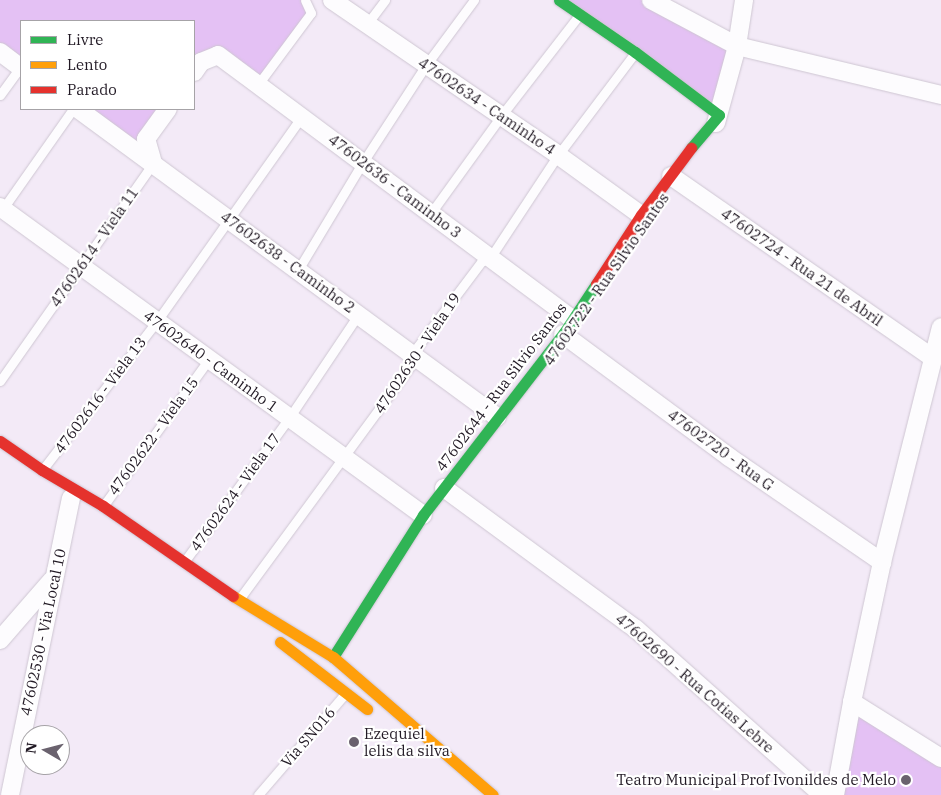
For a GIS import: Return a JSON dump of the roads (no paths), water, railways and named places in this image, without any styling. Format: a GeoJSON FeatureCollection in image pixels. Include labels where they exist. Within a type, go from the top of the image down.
{"type":"FeatureCollection","features":[{"type":"Feature","properties":{"kind":"street","name":"47602634 - Caminho 4"},"geometry":{"type":"LineString","coordinates":[[332,0],[558,155],[641,215]]}},
{"type":"Feature","properties":{"kind":"street"},"geometry":{"type":"LineString","coordinates":[[559,0],[635,52],[719,115]]}},
{"type":"Feature","properties":{"kind":"street"},"geometry":{"type":"LineString","coordinates":[[652,0],[736,46],[941,95]]}},
{"type":"Feature","properties":{"kind":"street","name":"47602722 - Rua Silvio Santos"},"geometry":{"type":"LineString","coordinates":[[333,657],[346,644],[447,490],[568,330],[674,177],[716,125],[736,46],[744,0]]}},
{"type":"Feature","properties":{"kind":"street"},"geometry":{"type":"LineString","coordinates":[[0,52],[20,67]]}},
{"type":"Feature","properties":{"kind":"street","name":"47602636 - Caminho 3"},"geometry":{"type":"LineString","coordinates":[[195,71],[201,62],[218,55],[259,83],[490,258],[568,330]]}},
{"type":"Feature","properties":{"kind":"street","name":"47602638 - Caminho 2"},"geometry":{"type":"LineString","coordinates":[[79,110],[497,417]]}},
{"type":"Feature","properties":{"kind":"street"},"geometry":{"type":"LineString","coordinates":[[153,163],[146,139],[167,110]]}},
{"type":"Feature","properties":{"kind":"street","name":"47602644 - Rua Silvio Santos"},"geometry":{"type":"LineString","coordinates":[[333,657],[423,515],[447,490],[497,417],[568,330],[641,215],[674,177]]}},
{"type":"Feature","properties":{"kind":"street","name":"47602724 - Rua 21 de Abril"},"geometry":{"type":"LineString","coordinates":[[674,177],[933,358]]}},
{"type":"Feature","properties":{"kind":"street","name":"47602640 - Caminho 1"},"geometry":{"type":"LineString","coordinates":[[1,209],[423,515]]}},
{"type":"Feature","properties":{"kind":"street"},"geometry":{"type":"LineString","coordinates":[[835,795],[852,702],[882,562],[941,327]]}},
{"type":"Feature","properties":{"kind":"street","name":"47602720 - Rua G"},"geometry":{"type":"LineString","coordinates":[[568,330],[729,457],[882,562]]}},
{"type":"Feature","properties":{"kind":"street"},"geometry":{"type":"LineString","coordinates":[[0,441],[71,498],[100,510]]}},
{"type":"Feature","properties":{"kind":"street"},"geometry":{"type":"LineString","coordinates":[[0,451],[100,510],[180,567],[236,603],[333,657],[493,795]]}},
{"type":"Feature","properties":{"kind":"street","name":"47602690 - Rua Cotias Lebre"},"geometry":{"type":"LineString","coordinates":[[447,490],[636,629],[822,795]]}},
{"type":"Feature","properties":{"kind":"street","name":"47602530 - Via Local 10"},"geometry":{"type":"LineString","coordinates":[[10,795],[71,498]]}},
{"type":"Feature","properties":{"kind":"street"},"geometry":{"type":"LineString","coordinates":[[0,640],[54,578]]}},
{"type":"Feature","properties":{"kind":"street"},"geometry":{"type":"LineString","coordinates":[[236,603],[256,624]]}},
{"type":"Feature","properties":{"kind":"street"},"geometry":{"type":"LineString","coordinates":[[271,635],[347,692],[377,718]]}},
{"type":"Feature","properties":{"kind":"street"},"geometry":{"type":"LineString","coordinates":[[852,702],[941,758]]}},
{"type":"Feature","properties":{"kind":"lane"},"geometry":{"type":"LineString","coordinates":[[259,83],[311,13],[305,0]]}},
{"type":"Feature","properties":{"kind":"lane"},"geometry":{"type":"LineString","coordinates":[[367,24],[385,0]]}},
{"type":"Feature","properties":{"kind":"lane"},"geometry":{"type":"LineString","coordinates":[[298,270],[363,162],[426,65],[474,0]]}},
{"type":"Feature","properties":{"kind":"lane"},"geometry":{"type":"LineString","coordinates":[[431,213],[501,116],[579,14]]}},
{"type":"Feature","properties":{"kind":"lane","name":"47602630 - Viela 19"},"geometry":{"type":"LineString","coordinates":[[236,603],[416,358],[418,346],[481,262],[490,258],[558,155],[635,52]]}},
{"type":"Feature","properties":{"kind":"lane"},"geometry":{"type":"LineString","coordinates":[[0,95],[20,69]]}},
{"type":"Feature","properties":{"kind":"lane"},"geometry":{"type":"LineString","coordinates":[[1,209],[72,110]]}},
{"type":"Feature","properties":{"kind":"lane","name":"47602616 - Viela 13"},"geometry":{"type":"LineString","coordinates":[[40,474],[157,321],[302,116]]}},
{"type":"Feature","properties":{"kind":"lane","name":"47602614 - Viela 11"},"geometry":{"type":"LineString","coordinates":[[0,381],[153,163]]}},
{"type":"Feature","properties":{"kind":"lane","name":"47602624 - Viela 17"},"geometry":{"type":"LineString","coordinates":[[180,567],[289,418],[358,314]]}},
{"type":"Feature","properties":{"kind":"lane","name":"47602622 - Viela 15"},"geometry":{"type":"LineString","coordinates":[[100,510],[209,359]]}},
{"type":"Feature","properties":{"kind":"lane","name":"Via SN016"},"geometry":{"type":"LineString","coordinates":[[258,795],[358,679]]}},
{"type":"Feature","properties":{"kind":"place","name":"Ezequiel lelis da silva"},"geometry":{"type":"Point","coordinates":[354,742]}},
{"type":"Feature","properties":{"kind":"place","name":"Teatro Municipal Prof Ivonildes de Melo"},"geometry":{"type":"Point","coordinates":[906,780]}}]}
